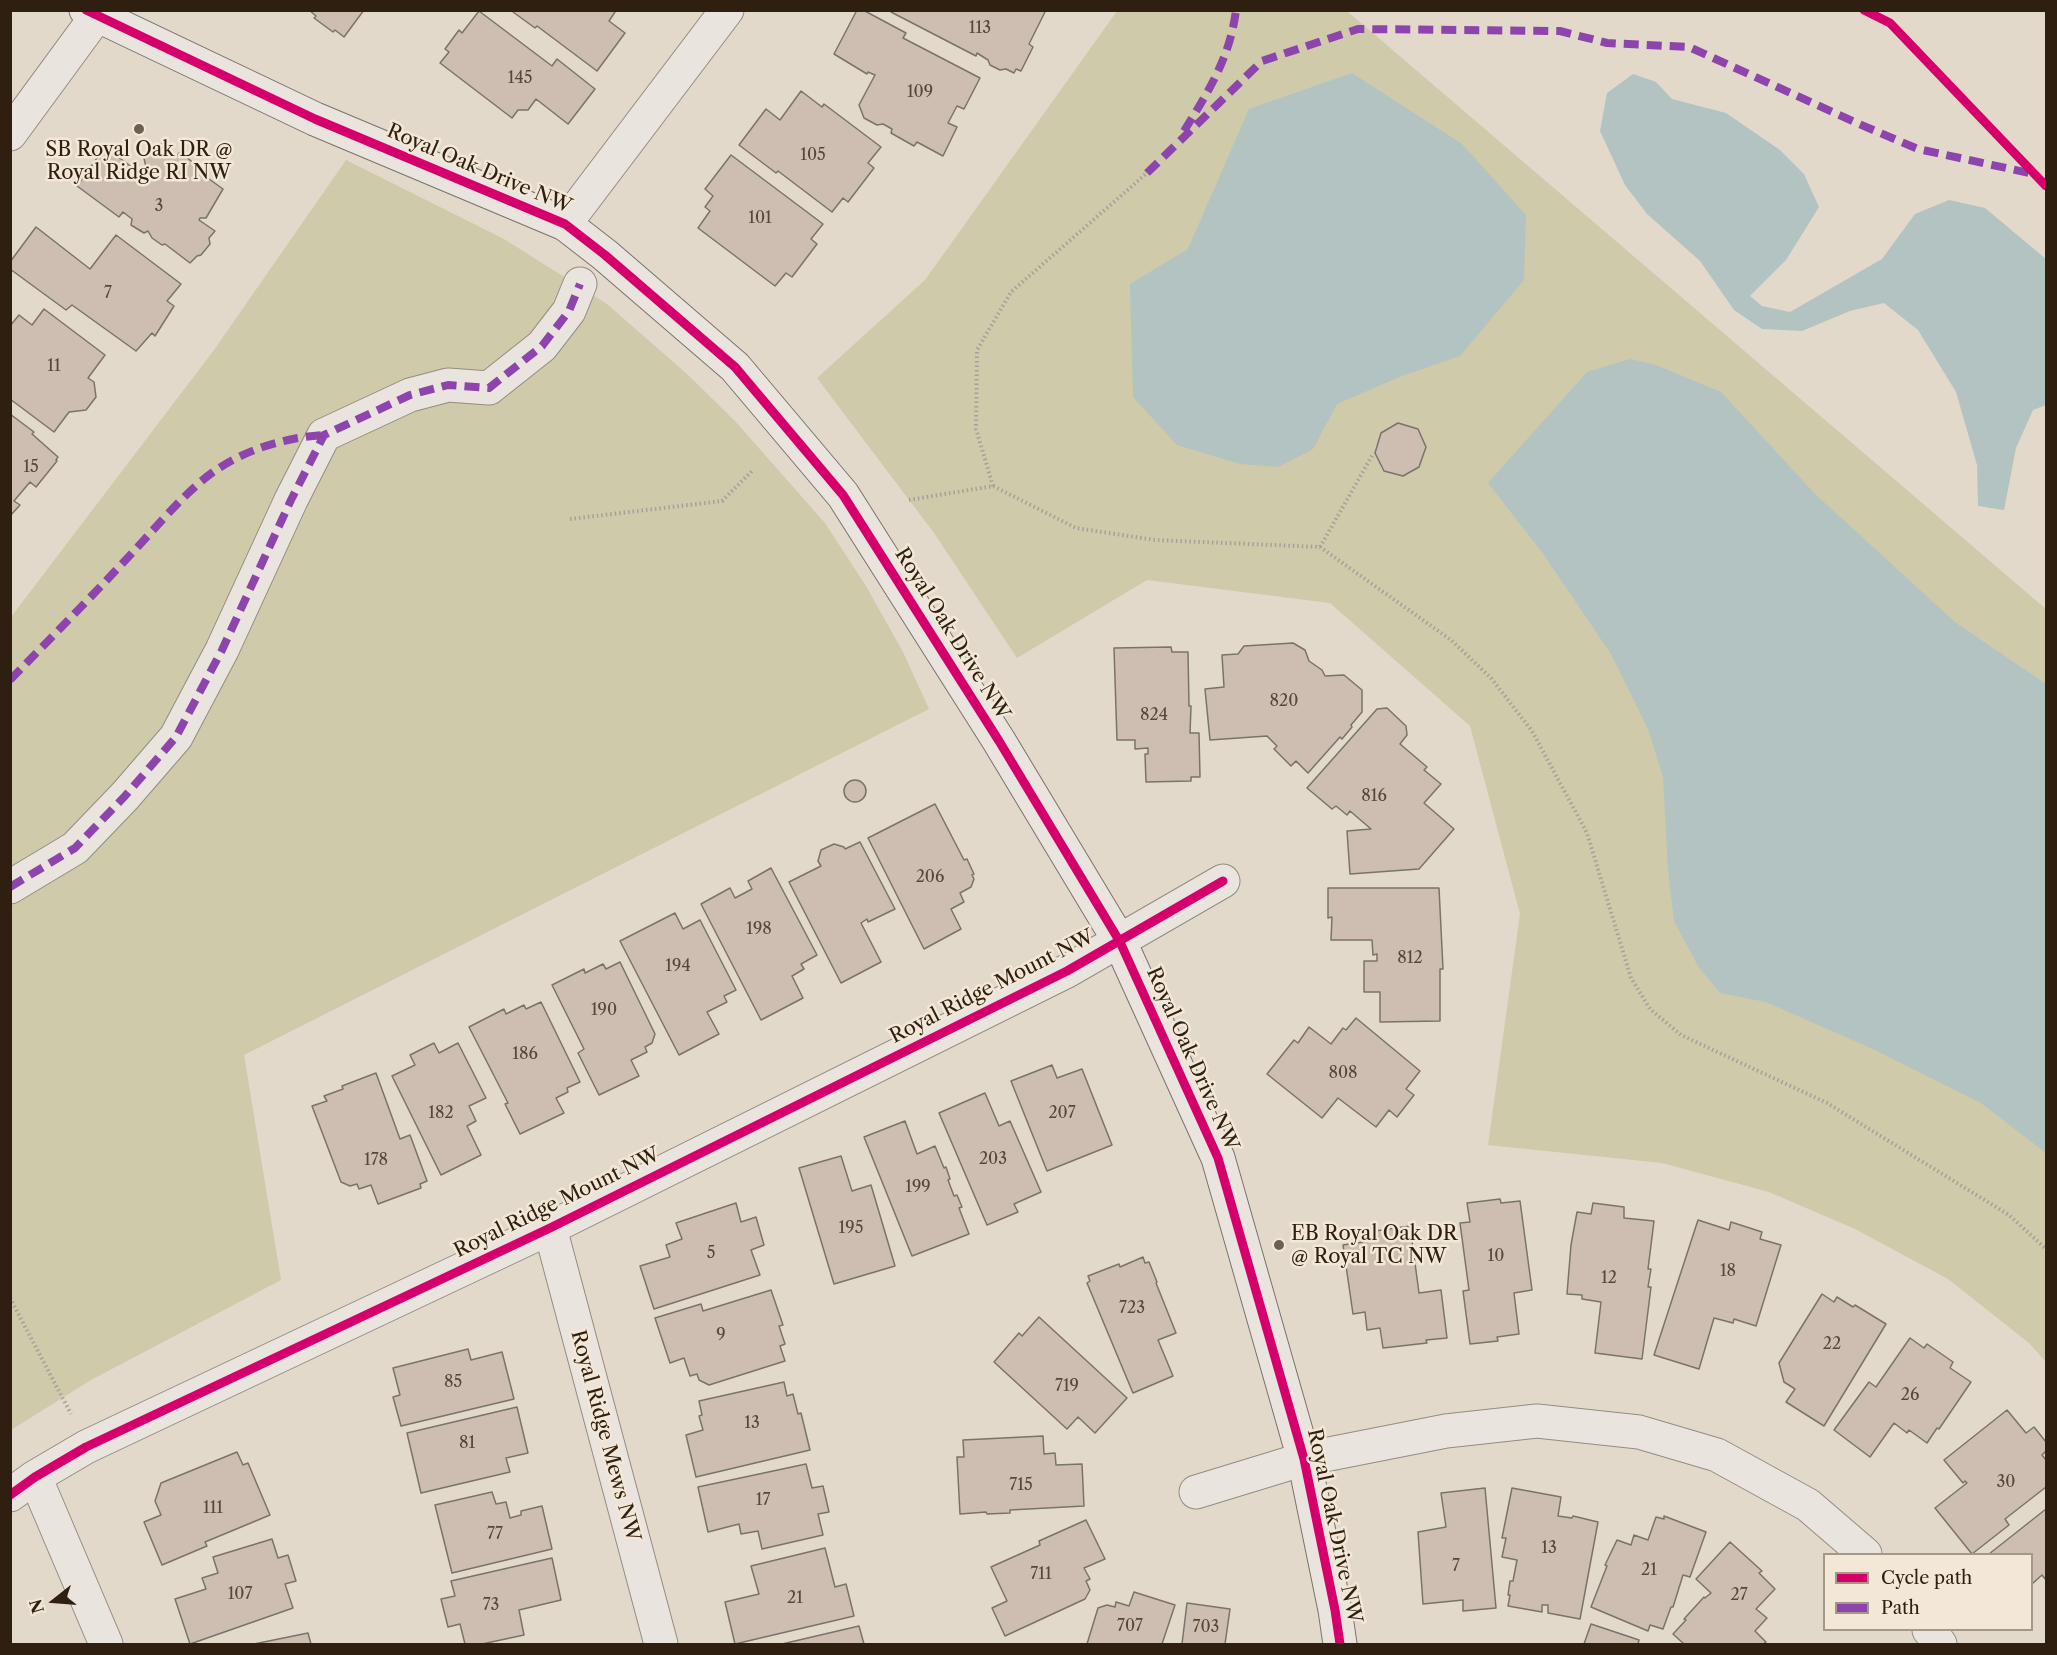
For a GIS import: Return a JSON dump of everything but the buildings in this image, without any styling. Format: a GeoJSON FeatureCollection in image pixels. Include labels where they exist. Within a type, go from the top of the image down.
{"type":"FeatureCollection","features":[{"type":"Feature","properties":{"kind":"street"},"geometry":{"type":"LineString","coordinates":[[564,224],[727,10]]}},
{"type":"Feature","properties":{"kind":"street"},"geometry":{"type":"LineString","coordinates":[[10,134],[95,12]]}},
{"type":"Feature","properties":{"kind":"street","name":"Royal Oak Drive NW"},"geometry":{"type":"LineString","coordinates":[[95,12],[315,119],[564,224],[604,255],[735,367],[843,495],[999,741],[1120,942],[1218,1158],[1304,1459],[1340,1644]]}},
{"type":"Feature","properties":{"kind":"street"},"geometry":{"type":"LineString","coordinates":[[10,888],[75,848],[125,796],[176,737],[222,650],[291,500],[324,435],[410,395],[448,386],[489,388],[542,346],[568,310],[580,284]]}},
{"type":"Feature","properties":{"kind":"street","name":"Royal Ridge Mount NW"},"geometry":{"type":"LineString","coordinates":[[23,1486],[86,1447],[550,1228],[1067,971],[1223,880]]}},
{"type":"Feature","properties":{"kind":"street","name":"Royal Ridge Mews NW"},"geometry":{"type":"LineString","coordinates":[[550,1228],[661,1644]]}},
{"type":"Feature","properties":{"kind":"street"},"geometry":{"type":"LineString","coordinates":[[1196,1492],[1304,1459],[1446,1431],[1537,1421],[1639,1432],[1718,1455],[1808,1505],[1864,1553]]}},
{"type":"Feature","properties":{"kind":"street"},"geometry":{"type":"LineString","coordinates":[[23,1486],[106,1644]]}},
{"type":"Feature","properties":{"kind":"street"},"geometry":{"type":"LineString","coordinates":[[1930,1631],[1940,1644]]}},
{"type":"Feature","properties":{"kind":"path"},"geometry":{"type":"LineString","coordinates":[[993,486],[976,429],[977,350],[1011,292],[1147,173]]}},
{"type":"Feature","properties":{"kind":"path"},"geometry":{"type":"LineString","coordinates":[[1320,547],[1372,454]]}},
{"type":"Feature","properties":{"kind":"path"},"geometry":{"type":"LineString","coordinates":[[570,519],[722,501],[752,471]]}},
{"type":"Feature","properties":{"kind":"path"},"geometry":{"type":"LineString","coordinates":[[909,500],[952,495],[993,486],[1076,528],[1155,540],[1320,547],[1451,640],[1491,678],[1532,731],[1587,833],[1631,978],[1650,1009],[1681,1035],[1827,1103],[2009,1215],[2046,1249]]}},
{"type":"Feature","properties":{"kind":"path"},"geometry":{"type":"LineString","coordinates":[[10,1298],[86,1447]]}},
{"type":"Feature","properties":{"kind":"shaded area"},"geometry":{"type":"Polygon","coordinates":[[[1117,11],[1347,11],[2046,609],[2046,1362],[2029,1343],[1948,1279],[1855,1229],[1769,1192],[1662,1163],[1488,1145],[1520,914],[1470,726],[1330,603],[1147,580],[1017,658],[934,533],[817,378],[925,280],[1117,11]]]}},
{"type":"Feature","properties":{"kind":"shaded area"},"geometry":{"type":"Polygon","coordinates":[[[1352,73],[1462,144],[1526,215],[1524,280],[1460,356],[1402,376],[1337,404],[1313,449],[1278,467],[1240,464],[1177,445],[1133,397],[1130,284],[1188,249],[1249,109],[1352,73]]]}},
{"type":"Feature","properties":{"kind":"shaded area"},"geometry":{"type":"Polygon","coordinates":[[[1633,74],[1656,82],[1672,99],[1726,113],[1780,150],[1804,174],[1819,207],[1786,260],[1750,296],[1762,306],[1790,312],[1882,259],[1915,214],[1949,200],[1985,208],[2046,259],[2046,405],[2033,410],[2016,448],[2004,510],[1978,506],[1977,465],[1956,392],[1918,330],[1884,303],[1850,311],[1802,331],[1762,329],[1734,310],[1700,261],[1647,214],[1625,185],[1600,131],[1607,93],[1633,74]]]}},
{"type":"Feature","properties":{"kind":"shaded area"},"geometry":{"type":"Polygon","coordinates":[[[346,160],[504,239],[607,304],[687,374],[735,421],[825,523],[866,586],[903,652],[929,709],[244,1055],[281,1280],[91,1380],[11,1430],[11,617],[214,350],[346,160]]]}},
{"type":"Feature","properties":{"kind":"shaded area"},"geometry":{"type":"Polygon","coordinates":[[[1630,359],[1656,365],[1721,392],[1815,494],[1956,623],[2046,684],[2046,1153],[1981,1103],[1875,1050],[1766,1002],[1720,993],[1698,966],[1674,921],[1668,870],[1663,777],[1648,729],[1611,654],[1542,552],[1488,483],[1587,372],[1630,359]]]}},
{"type":"Feature","properties":{"kind":"marked path"},"geometry":{"type":"LineString","coordinates":[[1184,131],[1217,74],[1229,44],[1236,10]]}},
{"type":"Feature","properties":{"kind":"marked path"},"geometry":{"type":"LineString","coordinates":[[1147,173],[1262,61],[1358,29],[1560,31],[1607,43],[1689,47],[1918,149],[2034,174]]}},
{"type":"Feature","properties":{"kind":"marked path"},"geometry":{"type":"LineString","coordinates":[[10,887],[75,848],[125,796],[176,737],[222,650],[291,500],[324,435],[410,395],[448,385],[489,388],[542,346],[569,311],[580,284]]}},
{"type":"Feature","properties":{"kind":"marked path"},"geometry":{"type":"LineString","coordinates":[[10,680],[174,508],[216,470],[268,445],[296,438],[324,435]]}},
{"type":"Feature","properties":{"kind":"cycle path"},"geometry":{"type":"LineString","coordinates":[[86,10],[315,119],[565,224],[605,255],[735,367],[843,495],[999,741],[1120,942],[1218,1158],[1304,1459],[1340,1644]]}},
{"type":"Feature","properties":{"kind":"cycle path"},"geometry":{"type":"LineString","coordinates":[[1864,10],[1890,23],[2046,186]]}},
{"type":"Feature","properties":{"kind":"cycle path"},"geometry":{"type":"LineString","coordinates":[[10,1495],[35,1477],[86,1447],[550,1228],[1067,971],[1223,881]]}},
{"type":"Feature","properties":{"kind":"place","name":"SB Royal Oak DR @ Royal Ridge RI NW"},"geometry":{"type":"Point","coordinates":[139,129]}},
{"type":"Feature","properties":{"kind":"place","name":"EB Royal Oak DR @ Royal TC NW"},"geometry":{"type":"Point","coordinates":[1279,1245]}}]}
